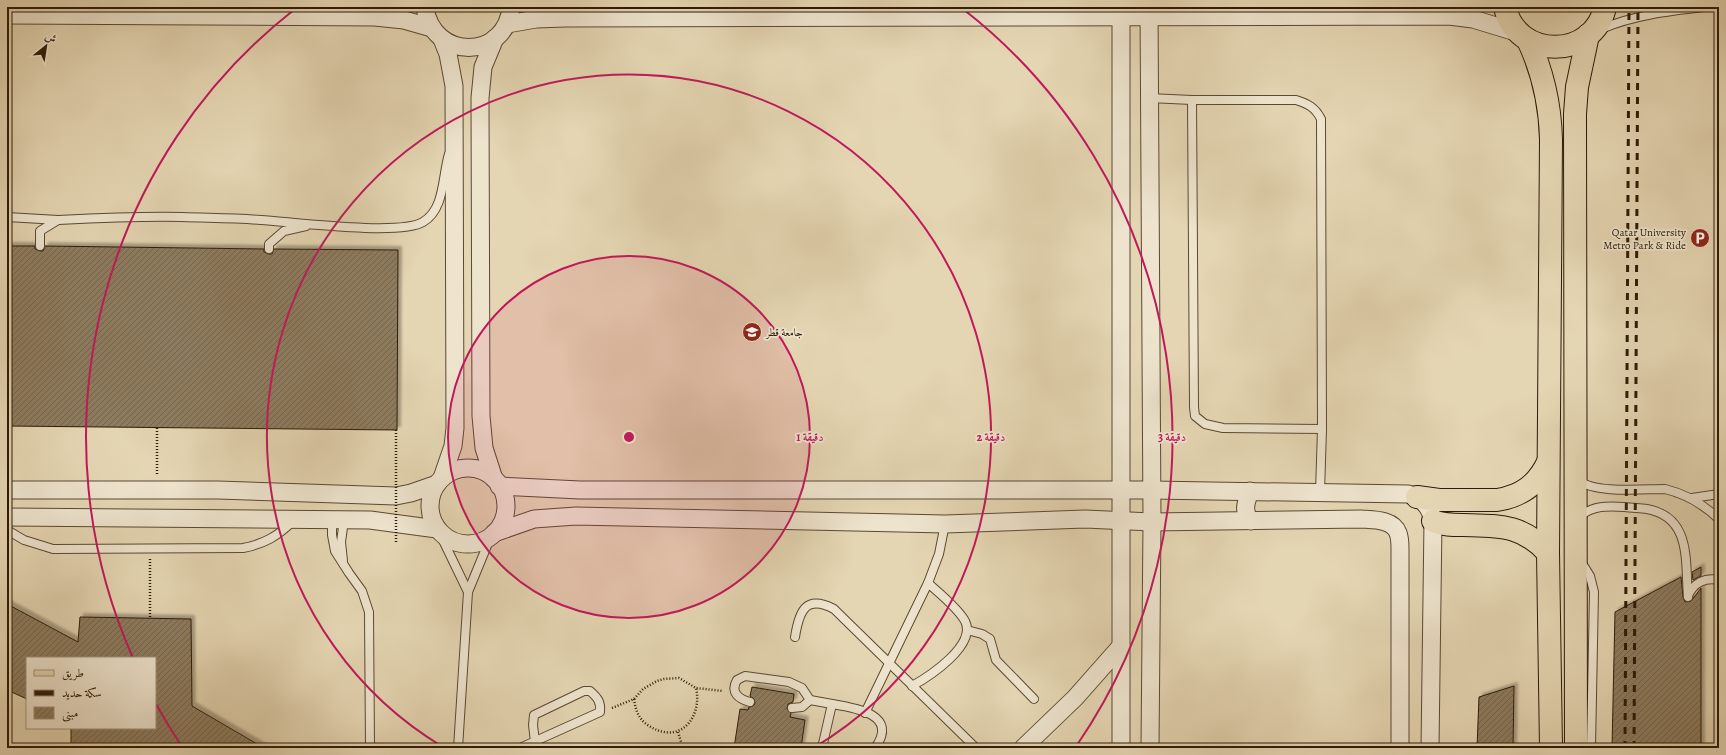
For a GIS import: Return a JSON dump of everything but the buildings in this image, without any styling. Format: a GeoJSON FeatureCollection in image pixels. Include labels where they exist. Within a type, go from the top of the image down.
{"type":"FeatureCollection","features":[{"type":"Feature","properties":{"kind":"main road"},"geometry":{"type":"LineString","coordinates":[[1506,7],[1512,23],[1524,36],[1538,44],[1559,47],[1579,41],[1589,34],[1601,18],[1605,7]]}},
{"type":"Feature","properties":{"kind":"main road"},"geometry":{"type":"LineString","coordinates":[[1576,748],[1575,114],[1577,87],[1589,34]]}},
{"type":"Feature","properties":{"kind":"main road"},"geometry":{"type":"LineString","coordinates":[[1524,36],[1543,78],[1551,119],[1548,462],[1551,748]]}},
{"type":"Feature","properties":{"kind":"main road"},"geometry":{"type":"LineString","coordinates":[[1417,497],[1439,500],[1507,499],[1525,491],[1539,479],[1548,462]]}},
{"type":"Feature","properties":{"kind":"main road"},"geometry":{"type":"LineString","coordinates":[[1433,521],[1443,524],[1501,526],[1512,528],[1532,537],[1548,553]]}},
{"type":"Feature","properties":{"kind":"street"},"geometry":{"type":"LineString","coordinates":[[7,490],[218,490],[396,496],[411,493],[440,481],[452,446],[455,428],[454,81],[448,54],[426,15],[425,7]]}},
{"type":"Feature","properties":{"kind":"street"},"geometry":{"type":"LineString","coordinates":[[7,15],[382,17],[404,20],[437,33],[459,47],[468,48],[487,44],[495,38],[507,24],[510,7]]}},
{"type":"Feature","properties":{"kind":"street"},"geometry":{"type":"LineString","coordinates":[[507,24],[558,18],[1121,11],[1405,12],[1461,17],[1524,36]]}},
{"type":"Feature","properties":{"kind":"street"},"geometry":{"type":"LineString","coordinates":[[1121,11],[1121,748]]}},
{"type":"Feature","properties":{"kind":"street"},"geometry":{"type":"LineString","coordinates":[[1149,12],[1152,522],[1150,748]]}},
{"type":"Feature","properties":{"kind":"street"},"geometry":{"type":"LineString","coordinates":[[493,535],[503,521],[506,507],[503,492],[497,482],[484,448],[481,421],[480,98],[483,67],[495,38]]}},
{"type":"Feature","properties":{"kind":"street"},"geometry":{"type":"LineString","coordinates":[[1400,748],[1400,549],[1398,534],[1394,527],[1382,521],[1152,522],[1085,519],[944,524],[576,516],[534,519],[493,535],[484,541],[468,544],[453,541],[438,530],[430,514],[433,491],[440,481],[449,473],[465,468],[480,471],[497,482],[580,490],[1151,490],[1408,494],[1417,497],[1428,507],[1433,521],[1430,748]]}},
{"type":"Feature","properties":{"kind":"street"},"geometry":{"type":"LineString","coordinates":[[1250,491],[1245,504],[1245,511],[1251,522]]}},
{"type":"Feature","properties":{"kind":"street"},"geometry":{"type":"LineString","coordinates":[[7,517],[338,520],[387,522],[438,530]]}},
{"type":"Feature","properties":{"kind":"street"},"geometry":{"type":"LineString","coordinates":[[1023,748],[1075,698],[1121,646]]}},
{"type":"Feature","properties":{"kind":"lane"},"geometry":{"type":"LineString","coordinates":[[1589,34],[1617,22],[1657,13],[1705,7]]}},
{"type":"Feature","properties":{"kind":"lane"},"geometry":{"type":"LineString","coordinates":[[1149,98],[1192,100],[1296,100],[1308,104],[1317,111],[1321,119],[1322,429],[1320,492]]}},
{"type":"Feature","properties":{"kind":"lane"},"geometry":{"type":"LineString","coordinates":[[1192,100],[1195,416],[1205,424],[1223,428],[1322,429]]}},
{"type":"Feature","properties":{"kind":"lane"},"geometry":{"type":"LineString","coordinates":[[7,217],[58,220],[181,217],[401,228],[416,226],[430,218],[439,205],[444,168],[455,140]]}},
{"type":"Feature","properties":{"kind":"lane"},"geometry":{"type":"LineString","coordinates":[[40,246],[40,231],[58,220]]}},
{"type":"Feature","properties":{"kind":"lane"},"geometry":{"type":"LineString","coordinates":[[269,249],[269,244],[284,231],[315,224]]}},
{"type":"Feature","properties":{"kind":"lane"},"geometry":{"type":"LineString","coordinates":[[1576,478],[1583,484],[1599,488],[1665,489],[1692,498],[1707,508],[1719,519]]}},
{"type":"Feature","properties":{"kind":"lane"},"geometry":{"type":"LineString","coordinates":[[1692,498],[1719,494]]}},
{"type":"Feature","properties":{"kind":"lane"},"geometry":{"type":"LineString","coordinates":[[1576,520],[1584,513],[1599,506],[1647,509],[1658,512],[1670,519],[1679,528],[1684,539],[1688,597],[1690,591],[1700,582],[1713,579],[1719,580]]}},
{"type":"Feature","properties":{"kind":"lane"},"geometry":{"type":"LineString","coordinates":[[7,530],[24,540],[53,549],[243,548],[264,543],[273,538],[294,519]]}},
{"type":"Feature","properties":{"kind":"lane"},"geometry":{"type":"LineString","coordinates":[[338,520],[333,543],[343,564],[362,591],[369,612],[370,748]]}},
{"type":"Feature","properties":{"kind":"lane"},"geometry":{"type":"LineString","coordinates":[[865,712],[928,583],[939,554],[944,524]]}},
{"type":"Feature","properties":{"kind":"lane"},"geometry":{"type":"LineString","coordinates":[[438,530],[468,592]]}},
{"type":"Feature","properties":{"kind":"lane"},"geometry":{"type":"LineString","coordinates":[[458,748],[468,592],[493,535]]}},
{"type":"Feature","properties":{"kind":"lane"},"geometry":{"type":"LineString","coordinates":[[1576,556],[1586,568],[1593,584],[1594,592],[1591,748]]}},
{"type":"Feature","properties":{"kind":"lane"},"geometry":{"type":"LineString","coordinates":[[912,686],[924,680],[944,664],[964,641],[967,630],[961,615],[928,583]]}},
{"type":"Feature","properties":{"kind":"lane"},"geometry":{"type":"LineString","coordinates":[[795,637],[799,617],[804,609],[814,604],[825,605],[838,612],[976,748]]}},
{"type":"Feature","properties":{"kind":"lane"},"geometry":{"type":"LineString","coordinates":[[967,630],[982,634],[990,639],[996,660],[1034,699]]}},
{"type":"Feature","properties":{"kind":"lane"},"geometry":{"type":"LineString","coordinates":[[750,702],[740,699],[734,688],[737,680],[745,676],[796,684],[807,694],[810,700]]}},
{"type":"Feature","properties":{"kind":"lane"},"geometry":{"type":"LineString","coordinates":[[520,748],[535,742],[600,712],[601,704],[596,696],[590,691],[584,691],[534,715],[533,725],[535,742]]}},
{"type":"Feature","properties":{"kind":"lane"},"geometry":{"type":"LineString","coordinates":[[810,700],[865,712],[876,717],[882,725],[883,735],[875,748]]}},
{"type":"Feature","properties":{"kind":"lane"},"geometry":{"type":"LineString","coordinates":[[792,708],[802,707],[810,700]]}},
{"type":"Feature","properties":{"kind":"lane"},"geometry":{"type":"LineString","coordinates":[[822,748],[832,704]]}},
{"type":"Feature","properties":{"kind":"path"},"geometry":{"type":"LineString","coordinates":[[157,428],[157,444]]}},
{"type":"Feature","properties":{"kind":"path"},"geometry":{"type":"LineString","coordinates":[[396,430],[396,542]]}},
{"type":"Feature","properties":{"kind":"path"},"geometry":{"type":"LineString","coordinates":[[600,712],[634,699],[643,689],[657,681],[664,679],[679,678],[696,688],[735,692]]}},
{"type":"Feature","properties":{"kind":"path"},"geometry":{"type":"LineString","coordinates":[[634,699],[636,711],[642,720],[661,732],[678,732],[684,728],[693,717],[697,706],[696,688]]}},
{"type":"Feature","properties":{"kind":"path"},"geometry":{"type":"LineString","coordinates":[[678,732],[683,748]]}},
{"type":"Feature","properties":{"kind":"railway"},"geometry":{"type":"LineString","coordinates":[[1625,748],[1629,7]]}},
{"type":"Feature","properties":{"kind":"railway"},"geometry":{"type":"LineString","coordinates":[[1634,748],[1638,7]]}},
{"type":"Feature","properties":{"kind":"place","name":"Qatar University Metro Park & Ride"},"geometry":{"type":"Point","coordinates":[1700,238]}},
{"type":"Feature","properties":{"kind":"place","name":"جامعة قطر"},"geometry":{"type":"Point","coordinates":[752,332]}}]}
